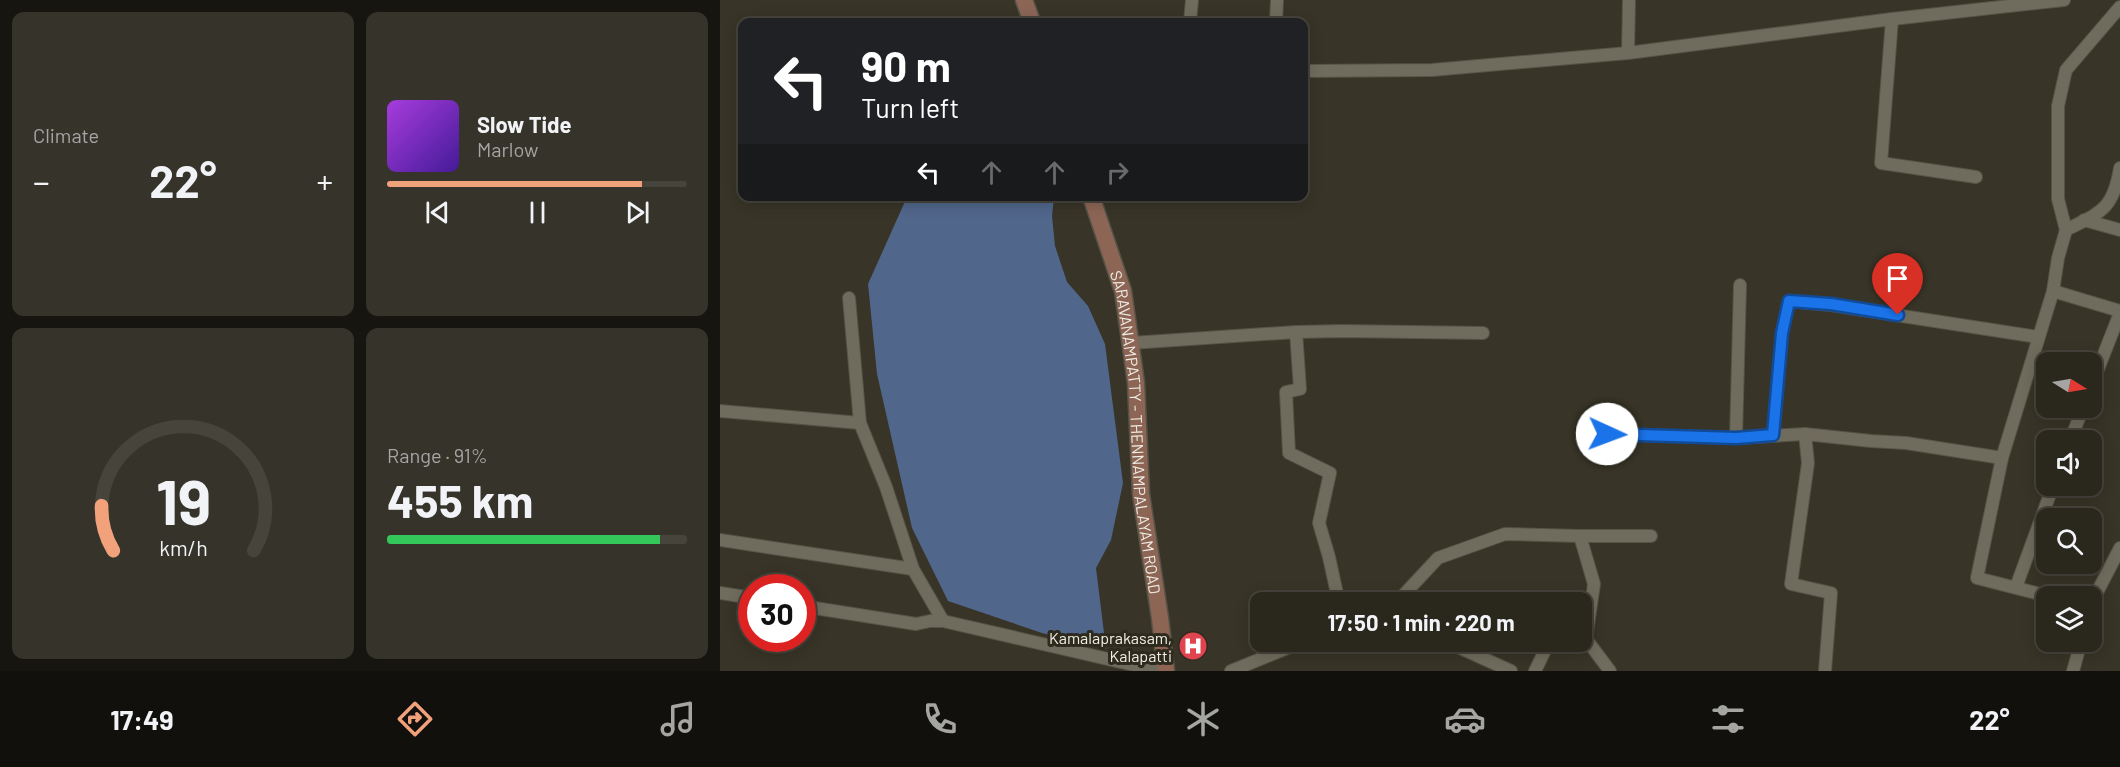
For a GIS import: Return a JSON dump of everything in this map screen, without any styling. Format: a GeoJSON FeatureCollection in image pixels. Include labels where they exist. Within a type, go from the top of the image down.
{"type":"FeatureCollection","features":[{"type":"Feature","properties":{"kind":"main road"},"geometry":{"type":"LineString","coordinates":[[1024,0],[1031,18]]}},
{"type":"Feature","properties":{"kind":"main road","name":"SARAVANAMPATTY - THENNAMPALAYAM ROAD"},"geometry":{"type":"LineString","coordinates":[[1093,201],[1124,291],[1136,383],[1141,494],[1166,671]]}},
{"type":"Feature","properties":{"kind":"street"},"geometry":{"type":"LineString","coordinates":[[1190,18],[1192,0]]}},
{"type":"Feature","properties":{"kind":"street"},"geometry":{"type":"LineString","coordinates":[[1276,18],[1277,0]]}},
{"type":"Feature","properties":{"kind":"street"},"geometry":{"type":"LineString","coordinates":[[1628,53],[1629,0]]}},
{"type":"Feature","properties":{"kind":"street"},"geometry":{"type":"LineString","coordinates":[[1308,71],[1432,70],[1628,53],[1892,19],[2064,0]]}},
{"type":"Feature","properties":{"kind":"street"},"geometry":{"type":"LineString","coordinates":[[2036,593],[1977,578],[2002,458],[2053,291],[2058,258],[2066,230],[2058,199],[2058,106],[2066,70],[2120,7]]}},
{"type":"Feature","properties":{"kind":"street"},"geometry":{"type":"LineString","coordinates":[[1892,19],[1881,163],[1976,177]]}},
{"type":"Feature","properties":{"kind":"street"},"geometry":{"type":"LineString","coordinates":[[2066,230],[2108,205],[2117,185],[2120,168]]}},
{"type":"Feature","properties":{"kind":"street"},"geometry":{"type":"LineString","coordinates":[[2084,220],[2120,230]]}},
{"type":"Feature","properties":{"kind":"street"},"geometry":{"type":"LineString","coordinates":[[1736,438],[1740,285]]}},
{"type":"Feature","properties":{"kind":"street"},"geometry":{"type":"LineString","coordinates":[[2053,291],[2120,312],[2102,359]]}},
{"type":"Feature","properties":{"kind":"street"},"geometry":{"type":"LineString","coordinates":[[849,298],[860,423],[886,487],[913,569],[943,621]]}},
{"type":"Feature","properties":{"kind":"street"},"geometry":{"type":"LineString","coordinates":[[1773,435],[1782,333],[1789,301],[1831,304],[2038,337]]}},
{"type":"Feature","properties":{"kind":"street"},"geometry":{"type":"LineString","coordinates":[[1296,332],[1300,389],[1286,392],[1288,453],[1330,473],[1319,523],[1337,592]]}},
{"type":"Feature","properties":{"kind":"street"},"geometry":{"type":"LineString","coordinates":[[1131,343],[1296,332],[1484,333]]}},
{"type":"Feature","properties":{"kind":"street"},"geometry":{"type":"LineString","coordinates":[[720,411],[860,423]]}},
{"type":"Feature","properties":{"kind":"street"},"geometry":{"type":"LineString","coordinates":[[1607,434],[1736,438],[1805,434],[1906,443],[2002,458]]}},
{"type":"Feature","properties":{"kind":"street"},"geometry":{"type":"LineString","coordinates":[[1805,434],[1808,463],[1791,584],[1831,592],[1825,671]]}},
{"type":"Feature","properties":{"kind":"street"},"geometry":{"type":"LineString","coordinates":[[2016,587],[2049,496]]}},
{"type":"Feature","properties":{"kind":"street"},"geometry":{"type":"LineString","coordinates":[[1406,592],[1438,558],[1505,534],[1651,536]]}},
{"type":"Feature","properties":{"kind":"street"},"geometry":{"type":"LineString","coordinates":[[1580,536],[1594,584],[1592,595]]}},
{"type":"Feature","properties":{"kind":"street"},"geometry":{"type":"LineString","coordinates":[[720,540],[913,569]]}},
{"type":"Feature","properties":{"kind":"street"},"geometry":{"type":"LineString","coordinates":[[2100,586],[2120,548]]}},
{"type":"Feature","properties":{"kind":"street"},"geometry":{"type":"LineString","coordinates":[[720,593],[738,596]]}},
{"type":"Feature","properties":{"kind":"street"},"geometry":{"type":"LineString","coordinates":[[816,608],[916,624],[943,621],[1160,671]]}},
{"type":"Feature","properties":{"kind":"street"},"geometry":{"type":"LineString","coordinates":[[1592,649],[1610,671]]}},
{"type":"Feature","properties":{"kind":"street"},"geometry":{"type":"LineString","coordinates":[[1231,671],[1278,652]]}},
{"type":"Feature","properties":{"kind":"street"},"geometry":{"type":"LineString","coordinates":[[1468,652],[1511,671]]}},
{"type":"Feature","properties":{"kind":"street"},"geometry":{"type":"LineString","coordinates":[[1534,671],[1544,652]]}},
{"type":"Feature","properties":{"kind":"street"},"geometry":{"type":"LineString","coordinates":[[2073,671],[2078,652]]}},
{"type":"Feature","properties":{"kind":"water"},"geometry":{"type":"Polygon","coordinates":[[[905,201],[1054,201],[1052,216],[1055,246],[1067,282],[1088,306],[1105,344],[1123,483],[1111,540],[1096,568],[1106,649],[1042,633],[948,601],[912,528],[877,374],[868,284],[905,201]]]}},
{"type":"Feature","properties":{"kind":"place","name":"Kamalaprakasam, Kalapatti"},"geometry":{"type":"Point","coordinates":[1193,646]}},
{"type":"Feature","properties":{"kind":"route"},"geometry":{"type":"LineString","coordinates":[[1607,434],[1736,438],[1773,435],[1778,365],[1789,301],[1831,304],[1898,315]]}}]}
